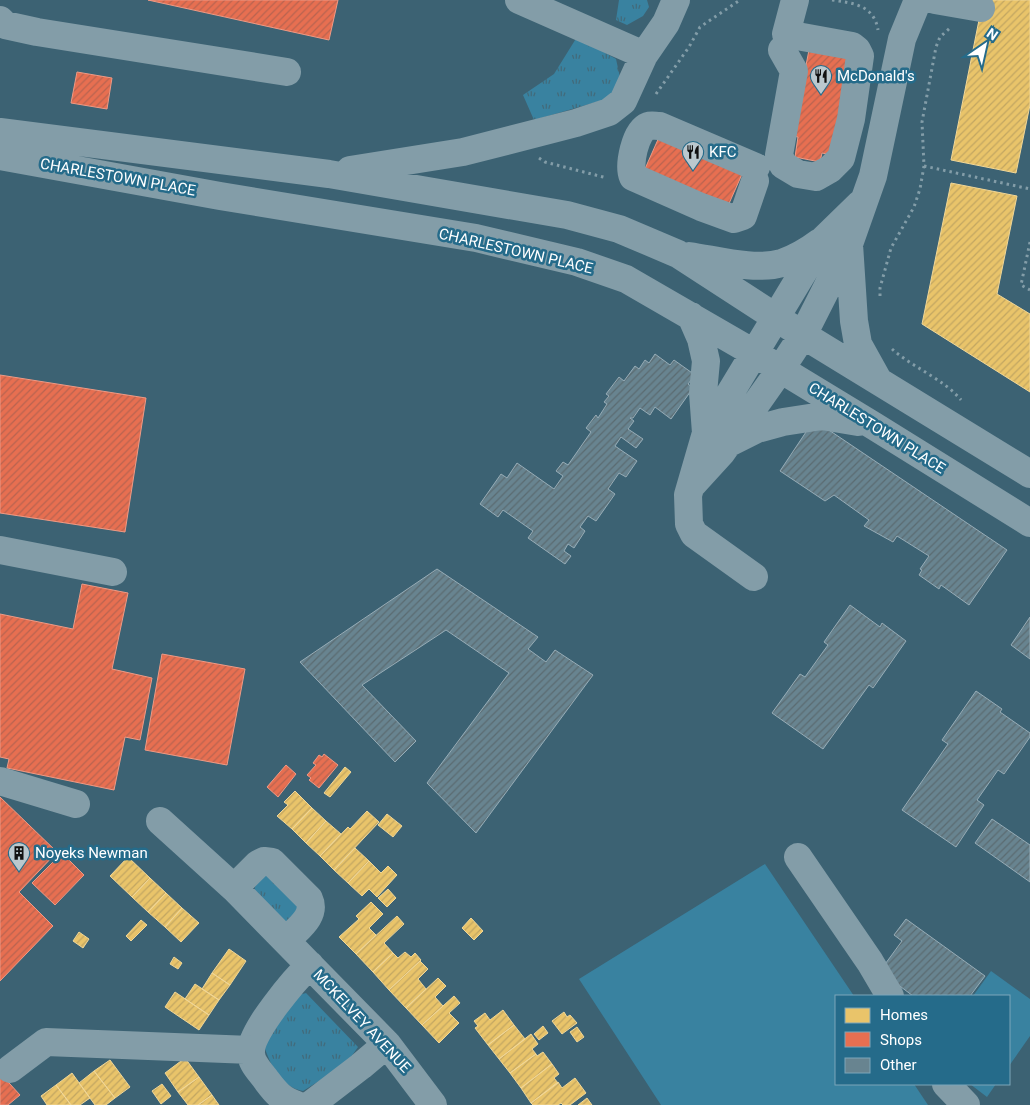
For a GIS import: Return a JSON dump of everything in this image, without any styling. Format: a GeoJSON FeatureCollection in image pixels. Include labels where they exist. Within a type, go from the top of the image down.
{"type":"FeatureCollection","features":[{"type":"Feature","properties":{"kind":"street"},"geometry":{"type":"LineString","coordinates":[[519,0],[644,55]]}},
{"type":"Feature","properties":{"kind":"street"},"geometry":{"type":"LineString","coordinates":[[329,174],[463,152],[576,123],[609,112],[623,101],[644,55],[666,22],[676,0]]}},
{"type":"Feature","properties":{"kind":"street"},"geometry":{"type":"LineString","coordinates":[[784,42],[852,46],[860,56],[851,119],[841,158],[830,169],[816,177],[798,174],[790,170],[783,165],[779,155],[794,71],[784,42],[795,0]]}},
{"type":"Feature","properties":{"kind":"street"},"geometry":{"type":"LineString","coordinates":[[717,438],[780,370],[803,335],[849,244],[873,176],[902,39],[918,0]]}},
{"type":"Feature","properties":{"kind":"street"},"geometry":{"type":"LineString","coordinates":[[935,0],[974,7]]}},
{"type":"Feature","properties":{"kind":"street"},"geometry":{"type":"LineString","coordinates":[[0,20],[5,25],[37,32],[287,72]]}},
{"type":"Feature","properties":{"kind":"street","name":"CHARLESTOWN PLACE"},"geometry":{"type":"LineString","coordinates":[[3,139],[329,174],[567,215],[619,229],[678,254],[803,335],[1030,474]]}},
{"type":"Feature","properties":{"kind":"street","name":"CHARLESTOWN PLACE"},"geometry":{"type":"LineString","coordinates":[[3,139],[220,196],[476,238],[577,262],[626,279],[754,353],[1030,523]]}},
{"type":"Feature","properties":{"kind":"street"},"geometry":{"type":"LineString","coordinates":[[678,254],[742,264],[763,265],[781,263],[802,254],[822,241],[863,201]]}},
{"type":"Feature","properties":{"kind":"street"},"geometry":{"type":"LineString","coordinates":[[754,577],[694,534],[689,524],[688,496],[691,486],[717,438],[754,353],[822,241]]}},
{"type":"Feature","properties":{"kind":"street"},"geometry":{"type":"LineString","coordinates":[[849,244],[854,320],[858,344],[879,382]]}},
{"type":"Feature","properties":{"kind":"street"},"geometry":{"type":"LineString","coordinates":[[691,316],[701,339],[706,361],[703,393],[717,438]]}},
{"type":"Feature","properties":{"kind":"street"},"geometry":{"type":"LineString","coordinates":[[717,438],[783,422],[822,416],[874,426]]}},
{"type":"Feature","properties":{"kind":"street"},"geometry":{"type":"LineString","coordinates":[[0,550],[113,572]]}},
{"type":"Feature","properties":{"kind":"street"},"geometry":{"type":"LineString","coordinates":[[0,781],[76,804]]}},
{"type":"Feature","properties":{"kind":"street","name":"MCKELVEY AVENUE"},"geometry":{"type":"LineString","coordinates":[[160,821],[234,888],[387,1044],[433,1105]]}},
{"type":"Feature","properties":{"kind":"street"},"geometry":{"type":"LineString","coordinates":[[798,857],[870,962],[889,995]]}},
{"type":"Feature","properties":{"kind":"street"},"geometry":{"type":"LineString","coordinates":[[234,888],[258,864],[264,861],[272,862],[309,899],[312,906],[311,914],[286,941]]}},
{"type":"Feature","properties":{"kind":"street"},"geometry":{"type":"LineString","coordinates":[[297,1105],[278,1096],[252,1061],[251,1050],[257,1034],[294,980],[310,965]]}},
{"type":"Feature","properties":{"kind":"street"},"geometry":{"type":"LineString","coordinates":[[10,1070],[46,1042],[251,1050]]}},
{"type":"Feature","properties":{"kind":"street"},"geometry":{"type":"LineString","coordinates":[[310,1105],[387,1044]]}},
{"type":"Feature","properties":{"kind":"street"},"geometry":{"type":"LineString","coordinates":[[947,1085],[966,1105]]}},
{"type":"Feature","properties":{"kind":"path"},"geometry":{"type":"LineString","coordinates":[[879,304],[880,288],[891,248],[914,207],[920,189],[924,166],[922,122],[936,47],[940,37],[974,7]]}},
{"type":"Feature","properties":{"kind":"path"},"geometry":{"type":"LineString","coordinates":[[924,166],[1030,189]]}},
{"type":"Feature","properties":{"kind":"path"},"geometry":{"type":"LineString","coordinates":[[1030,242],[1021,285],[1030,290]]}},
{"type":"Feature","properties":{"kind":"path"},"geometry":{"type":"LineString","coordinates":[[888,344],[902,358],[954,392],[963,403]]}},
{"type":"Feature","properties":{"kind":"green space"},"geometry":{"type":"Polygon","coordinates":[[[619,0],[647,0],[649,7],[643,16],[627,25],[616,20],[619,0]]]}},
{"type":"Feature","properties":{"kind":"green space"},"geometry":{"type":"Polygon","coordinates":[[[577,37],[616,59],[621,82],[610,98],[534,120],[523,95],[554,74],[577,37]]]}},
{"type":"Feature","properties":{"kind":"green space"},"geometry":{"type":"Polygon","coordinates":[[[765,864],[853,995],[835,995],[835,1085],[915,1085],[928,1105],[661,1105],[579,979],[765,864]]]}},
{"type":"Feature","properties":{"kind":"green space"},"geometry":{"type":"Polygon","coordinates":[[[265,875],[275,880],[285,889],[297,904],[299,909],[289,922],[284,922],[254,892],[256,883],[265,875]]]}},
{"type":"Feature","properties":{"kind":"green space"},"geometry":{"type":"Polygon","coordinates":[[[991,971],[1030,999],[1030,1036],[1010,1065],[1010,995],[974,995],[991,971]]]}},
{"type":"Feature","properties":{"kind":"green space"},"geometry":{"type":"Polygon","coordinates":[[[306,993],[358,1047],[346,1064],[303,1091],[295,1089],[283,1080],[270,1061],[264,1046],[296,996],[306,993]]]}},
{"type":"Feature","properties":{"kind":"green space"},"geometry":{"type":"Polygon","coordinates":[[[971,1085],[995,1085],[987,1097],[971,1085]]]}},
{"type":"Feature","properties":{"kind":"building: Homes"},"geometry":{"type":"Polygon","coordinates":[[[983,0],[1030,0],[1030,105],[1016,173],[951,160],[983,0]]]}},
{"type":"Feature","properties":{"kind":"building: Homes"},"geometry":{"type":"Polygon","coordinates":[[[951,183],[1017,196],[997,294],[1030,314],[1030,392],[922,324],[951,183]]]}},
{"type":"Feature","properties":{"kind":"building: Homes"},"geometry":{"type":"Polygon","coordinates":[[[345,767],[351,772],[330,797],[324,793],[345,767]]]}},
{"type":"Feature","properties":{"kind":"building: Homes"},"geometry":{"type":"Polygon","coordinates":[[[295,791],[312,808],[292,829],[277,816],[288,805],[284,802],[295,791]]]}},
{"type":"Feature","properties":{"kind":"building: Homes"},"geometry":{"type":"Polygon","coordinates":[[[312,808],[326,821],[306,843],[292,829],[312,808]]]}},
{"type":"Feature","properties":{"kind":"building: Homes"},"geometry":{"type":"Polygon","coordinates":[[[367,811],[379,822],[334,870],[320,856],[348,827],[350,829],[367,811]]]}},
{"type":"Feature","properties":{"kind":"building: Homes"},"geometry":{"type":"Polygon","coordinates":[[[387,814],[402,826],[393,837],[378,825],[387,814]]]}},
{"type":"Feature","properties":{"kind":"building: Homes"},"geometry":{"type":"Polygon","coordinates":[[[326,821],[341,834],[320,856],[306,843],[326,821]]]}},
{"type":"Feature","properties":{"kind":"building: Homes"},"geometry":{"type":"Polygon","coordinates":[[[355,848],[369,861],[348,883],[334,870],[355,848]]]}},
{"type":"Feature","properties":{"kind":"building: Homes"},"geometry":{"type":"Polygon","coordinates":[[[128,857],[150,878],[132,897],[110,876],[128,857]]]}},
{"type":"Feature","properties":{"kind":"building: Homes"},"geometry":{"type":"Polygon","coordinates":[[[369,861],[381,873],[388,866],[397,875],[377,897],[369,889],[362,896],[348,883],[369,861]]]}},
{"type":"Feature","properties":{"kind":"building: Homes"},"geometry":{"type":"Polygon","coordinates":[[[150,878],[166,893],[148,912],[132,897],[150,878]]]}},
{"type":"Feature","properties":{"kind":"building: Homes"},"geometry":{"type":"Polygon","coordinates":[[[388,889],[396,898],[387,907],[378,898],[388,889]]]}},
{"type":"Feature","properties":{"kind":"building: Homes"},"geometry":{"type":"Polygon","coordinates":[[[166,893],[182,908],[165,927],[148,912],[166,893]]]}},
{"type":"Feature","properties":{"kind":"building: Homes"},"geometry":{"type":"Polygon","coordinates":[[[371,902],[383,914],[369,928],[376,935],[356,954],[339,937],[359,919],[356,916],[371,902]]]}},
{"type":"Feature","properties":{"kind":"building: Homes"},"geometry":{"type":"Polygon","coordinates":[[[182,908],[199,923],[181,942],[165,927],[182,908]]]}},
{"type":"Feature","properties":{"kind":"building: Homes"},"geometry":{"type":"Polygon","coordinates":[[[397,916],[404,924],[384,943],[393,953],[373,972],[356,954],[397,916]]]}},
{"type":"Feature","properties":{"kind":"building: Homes"},"geometry":{"type":"Polygon","coordinates":[[[471,918],[483,931],[474,940],[462,928],[471,918]]]}},
{"type":"Feature","properties":{"kind":"building: Homes"},"geometry":{"type":"Polygon","coordinates":[[[141,920],[147,925],[131,941],[126,936],[141,920]]]}},
{"type":"Feature","properties":{"kind":"building: Homes"},"geometry":{"type":"Polygon","coordinates":[[[79,932],[89,939],[83,948],[73,941],[79,932]]]}},
{"type":"Feature","properties":{"kind":"building: Homes"},"geometry":{"type":"Polygon","coordinates":[[[229,949],[246,961],[230,985],[212,973],[229,949]]]}},
{"type":"Feature","properties":{"kind":"building: Homes"},"geometry":{"type":"Polygon","coordinates":[[[405,952],[411,957],[415,953],[421,960],[389,990],[373,972],[393,953],[398,958],[405,952]]]}},
{"type":"Feature","properties":{"kind":"building: Homes"},"geometry":{"type":"Polygon","coordinates":[[[174,957],[182,963],[178,969],[170,964],[174,957]]]}},
{"type":"Feature","properties":{"kind":"building: Homes"},"geometry":{"type":"Polygon","coordinates":[[[420,961],[428,969],[418,979],[426,989],[406,1008],[389,990],[420,961]]]}},
{"type":"Feature","properties":{"kind":"building: Homes"},"geometry":{"type":"Polygon","coordinates":[[[212,973],[230,985],[219,1000],[202,989],[212,973]]]}},
{"type":"Feature","properties":{"kind":"building: Homes"},"geometry":{"type":"Polygon","coordinates":[[[438,978],[446,986],[435,997],[443,1006],[422,1025],[406,1008],[438,978]]]}},
{"type":"Feature","properties":{"kind":"building: Homes"},"geometry":{"type":"Polygon","coordinates":[[[195,984],[219,1000],[209,1015],[185,999],[195,984]]]}},
{"type":"Feature","properties":{"kind":"building: Homes"},"geometry":{"type":"Polygon","coordinates":[[[175,992],[209,1015],[199,1030],[165,1007],[175,992]]]}},
{"type":"Feature","properties":{"kind":"building: Homes"},"geometry":{"type":"Polygon","coordinates":[[[454,996],[460,1003],[449,1013],[459,1023],[439,1043],[422,1025],[454,996]]]}},
{"type":"Feature","properties":{"kind":"building: Homes"},"geometry":{"type":"Polygon","coordinates":[[[503,1010],[514,1025],[488,1045],[475,1028],[478,1026],[474,1021],[485,1013],[490,1020],[503,1010]]]}},
{"type":"Feature","properties":{"kind":"building: Homes"},"geometry":{"type":"Polygon","coordinates":[[[564,1012],[567,1017],[570,1015],[577,1023],[562,1034],[552,1021],[564,1012]]]}},
{"type":"Feature","properties":{"kind":"building: Homes"},"geometry":{"type":"Polygon","coordinates":[[[514,1025],[525,1039],[499,1059],[488,1045],[514,1025]]]}},
{"type":"Feature","properties":{"kind":"building: Homes"},"geometry":{"type":"Polygon","coordinates":[[[543,1026],[548,1033],[539,1040],[534,1034],[543,1026]]]}},
{"type":"Feature","properties":{"kind":"building: Homes"},"geometry":{"type":"Polygon","coordinates":[[[577,1027],[584,1037],[577,1042],[570,1032],[577,1027]]]}},
{"type":"Feature","properties":{"kind":"building: Homes"},"geometry":{"type":"Polygon","coordinates":[[[531,1034],[538,1044],[532,1049],[536,1054],[510,1073],[499,1059],[531,1034]]]}},
{"type":"Feature","properties":{"kind":"building: Homes"},"geometry":{"type":"Polygon","coordinates":[[[543,1052],[552,1064],[521,1088],[510,1073],[536,1054],[537,1056],[543,1052]]]}},
{"type":"Feature","properties":{"kind":"building: Homes"},"geometry":{"type":"Polygon","coordinates":[[[185,1058],[199,1077],[178,1092],[165,1073],[185,1058]]]}},
{"type":"Feature","properties":{"kind":"building: Homes"},"geometry":{"type":"Polygon","coordinates":[[[110,1060],[130,1087],[115,1098],[94,1071],[110,1060]]]}},
{"type":"Feature","properties":{"kind":"building: Homes"},"geometry":{"type":"Polygon","coordinates":[[[552,1064],[559,1074],[554,1078],[558,1083],[531,1103],[521,1088],[552,1064]]]}},
{"type":"Feature","properties":{"kind":"building: Homes"},"geometry":{"type":"Polygon","coordinates":[[[94,1071],[115,1098],[106,1105],[95,1105],[79,1083],[94,1071]]]}},
{"type":"Feature","properties":{"kind":"building: Homes"},"geometry":{"type":"Polygon","coordinates":[[[72,1073],[90,1098],[80,1105],[71,1105],[56,1085],[72,1073]]]}},
{"type":"Feature","properties":{"kind":"building: Homes"},"geometry":{"type":"Polygon","coordinates":[[[199,1077],[212,1095],[198,1105],[188,1105],[178,1092],[199,1077]]]}},
{"type":"Feature","properties":{"kind":"building: Homes"},"geometry":{"type":"Polygon","coordinates":[[[575,1078],[586,1093],[570,1105],[563,1105],[561,1103],[558,1105],[533,1105],[531,1103],[558,1082],[562,1088],[575,1078]]]}},
{"type":"Feature","properties":{"kind":"building: Homes"},"geometry":{"type":"Polygon","coordinates":[[[162,1084],[171,1096],[161,1104],[152,1091],[162,1084]]]}},
{"type":"Feature","properties":{"kind":"building: Homes"},"geometry":{"type":"Polygon","coordinates":[[[56,1085],[71,1105],[47,1105],[41,1096],[56,1085]]]}},
{"type":"Feature","properties":{"kind":"building: Homes"},"geometry":{"type":"Polygon","coordinates":[[[212,1095],[219,1105],[198,1105],[212,1095]]]}},
{"type":"Feature","properties":{"kind":"building: Homes"},"geometry":{"type":"Polygon","coordinates":[[[587,1098],[592,1105],[578,1105],[587,1098]]]}},
{"type":"Feature","properties":{"kind":"building: Shops"},"geometry":{"type":"Polygon","coordinates":[[[148,0],[338,0],[329,40],[148,0]]]}},
{"type":"Feature","properties":{"kind":"building: Shops","name":"McDonald's"},"geometry":{"type":"Polygon","coordinates":[[[810,45],[850,53],[831,155],[822,153],[820,162],[795,157],[798,137],[792,136],[810,45]]]}},
{"type":"Feature","properties":{"kind":"building: Shops"},"geometry":{"type":"Polygon","coordinates":[[[77,72],[112,78],[107,109],[71,103],[77,72]]]}},
{"type":"Feature","properties":{"kind":"building: Shops","name":"KFC"},"geometry":{"type":"Polygon","coordinates":[[[660,135],[743,172],[727,208],[644,171],[660,135]]]}},
{"type":"Feature","properties":{"kind":"building: Shops"},"geometry":{"type":"Polygon","coordinates":[[[0,375],[146,398],[125,532],[0,513],[0,375]]]}},
{"type":"Feature","properties":{"kind":"building: Shops"},"geometry":{"type":"Polygon","coordinates":[[[82,584],[128,593],[112,669],[152,678],[140,740],[125,737],[114,790],[7,768],[9,759],[0,757],[0,614],[73,629],[82,584]]]}},
{"type":"Feature","properties":{"kind":"building: Shops"},"geometry":{"type":"Polygon","coordinates":[[[162,654],[245,669],[227,765],[145,750],[162,654]]]}},
{"type":"Feature","properties":{"kind":"building: Shops"},"geometry":{"type":"Polygon","coordinates":[[[324,754],[338,765],[319,788],[309,780],[311,778],[307,775],[316,765],[313,763],[319,755],[322,757],[324,754]]]}},
{"type":"Feature","properties":{"kind":"building: Shops"},"geometry":{"type":"Polygon","coordinates":[[[286,765],[296,774],[278,797],[267,787],[286,765]]]}},
{"type":"Feature","properties":{"kind":"building: Shops","name":"Noyeks Newman"},"geometry":{"type":"Polygon","coordinates":[[[0,797],[57,852],[19,892],[53,926],[0,981],[0,797]]]}},
{"type":"Feature","properties":{"kind":"building: Shops"},"geometry":{"type":"Polygon","coordinates":[[[62,853],[84,875],[55,905],[32,883],[62,853]]]}},
{"type":"Feature","properties":{"kind":"building: Shops"},"geometry":{"type":"Polygon","coordinates":[[[0,1073],[20,1095],[8,1105],[0,1105],[0,1073]]]}},
{"type":"Feature","properties":{"kind":"building: Other"},"geometry":{"type":"Polygon","coordinates":[[[655,354],[670,365],[674,360],[695,375],[688,384],[693,388],[671,419],[655,407],[650,415],[640,408],[633,418],[630,418],[634,421],[628,429],[643,439],[636,448],[621,437],[615,446],[637,461],[626,477],[619,473],[608,489],[615,494],[596,521],[588,516],[580,527],[585,531],[574,548],[568,544],[564,551],[571,556],[565,564],[528,538],[533,531],[503,510],[498,517],[480,504],[501,474],[507,478],[517,463],[554,489],[563,476],[556,471],[563,462],[568,465],[591,432],[586,428],[596,415],[598,418],[607,404],[604,402],[609,396],[606,394],[619,377],[624,381],[635,366],[639,369],[645,360],[649,363],[655,354]]]}},
{"type":"Feature","properties":{"kind":"building: Other"},"geometry":{"type":"Polygon","coordinates":[[[814,420],[1007,550],[969,605],[941,585],[939,589],[919,575],[922,570],[920,569],[929,556],[897,536],[893,542],[864,526],[869,520],[834,495],[825,501],[780,471],[814,420]]]}},
{"type":"Feature","properties":{"kind":"building: Other"},"geometry":{"type":"Polygon","coordinates":[[[437,569],[538,637],[528,649],[546,662],[555,650],[593,675],[476,833],[427,783],[509,673],[446,630],[362,685],[416,741],[395,762],[300,662],[437,569]]]}},
{"type":"Feature","properties":{"kind":"building: Other"},"geometry":{"type":"Polygon","coordinates":[[[850,605],[880,627],[882,623],[906,641],[873,688],[869,685],[823,749],[772,713],[800,674],[805,677],[828,645],[824,642],[850,605]]]}},
{"type":"Feature","properties":{"kind":"building: Other"},"geometry":{"type":"Polygon","coordinates":[[[1030,617],[1030,659],[1011,645],[1030,617]]]}},
{"type":"Feature","properties":{"kind":"building: Other"},"geometry":{"type":"Polygon","coordinates":[[[976,691],[1002,709],[1000,712],[1030,733],[1030,737],[1004,774],[998,770],[977,800],[984,805],[956,847],[902,810],[948,744],[942,740],[976,691]]]}},
{"type":"Feature","properties":{"kind":"building: Other"},"geometry":{"type":"Polygon","coordinates":[[[992,819],[1030,845],[1030,882],[975,843],[992,819]]]}},
{"type":"Feature","properties":{"kind":"building: Other"},"geometry":{"type":"Polygon","coordinates":[[[906,919],[985,976],[971,995],[912,995],[880,971],[902,941],[894,935],[906,919]]]}},
{"type":"Feature","properties":{"kind":"place","name":"McDonald's"},"geometry":{"type":"Point","coordinates":[821,95]}},
{"type":"Feature","properties":{"kind":"place","name":"KFC"},"geometry":{"type":"Point","coordinates":[693,171]}},
{"type":"Feature","properties":{"kind":"place","name":"Noyeks Newman"},"geometry":{"type":"Point","coordinates":[19,872]}}]}
